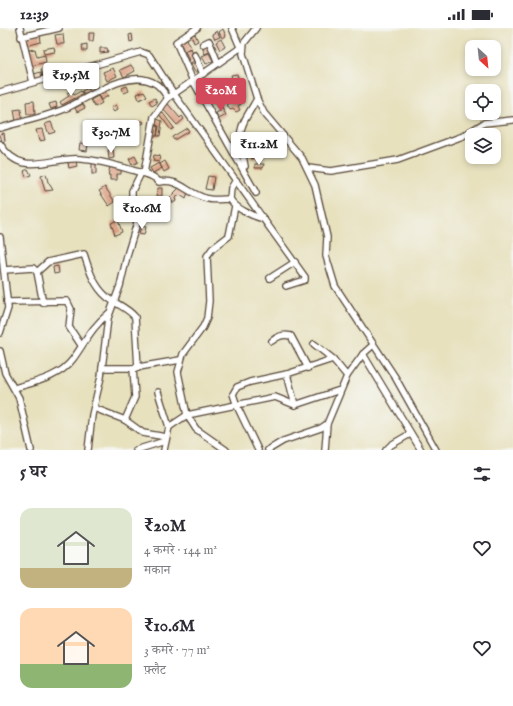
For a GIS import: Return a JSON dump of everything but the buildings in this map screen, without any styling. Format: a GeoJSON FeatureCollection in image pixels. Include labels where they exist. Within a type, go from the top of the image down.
{"type":"FeatureCollection","features":[{"type":"Feature","properties":{"kind":"street"},"geometry":{"type":"LineString","coordinates":[[20,28],[33,82]]}},
{"type":"Feature","properties":{"kind":"street"},"geometry":{"type":"LineString","coordinates":[[21,36],[59,28]]}},
{"type":"Feature","properties":{"kind":"street"},"geometry":{"type":"LineString","coordinates":[[197,28],[176,42],[193,81],[243,167],[256,193]]}},
{"type":"Feature","properties":{"kind":"street"},"geometry":{"type":"LineString","coordinates":[[232,28],[242,46],[243,54],[257,99],[264,113],[302,158],[308,168],[315,186],[327,237],[326,256],[329,271],[335,286],[395,377],[436,450]]}},
{"type":"Feature","properties":{"kind":"street"},"geometry":{"type":"LineString","coordinates":[[88,450],[102,368],[105,336],[110,313],[115,302],[136,228],[136,215],[131,196],[142,173],[154,116],[168,98],[242,46],[256,28]]}},
{"type":"Feature","properties":{"kind":"street"},"geometry":{"type":"LineString","coordinates":[[203,44],[209,42],[218,63]]}},
{"type":"Feature","properties":{"kind":"street"},"geometry":{"type":"LineString","coordinates":[[0,92],[141,52],[149,55],[174,94],[232,172],[236,180],[305,277],[305,280],[286,286]]}},
{"type":"Feature","properties":{"kind":"street"},"geometry":{"type":"LineString","coordinates":[[195,55],[203,74]]}},
{"type":"Feature","properties":{"kind":"street"},"geometry":{"type":"LineString","coordinates":[[0,128],[62,110],[98,90],[123,82],[138,80],[150,81],[158,85],[168,98]]}},
{"type":"Feature","properties":{"kind":"street"},"geometry":{"type":"LineString","coordinates":[[243,167],[239,141],[240,133],[242,124],[257,99]]}},
{"type":"Feature","properties":{"kind":"street"},"geometry":{"type":"LineString","coordinates":[[308,168],[331,172],[398,160],[463,136],[484,123],[513,120]]}},
{"type":"Feature","properties":{"kind":"street"},"geometry":{"type":"LineString","coordinates":[[0,144],[13,159],[29,165],[80,158],[103,162],[142,173],[156,178],[159,182],[168,180],[175,182],[205,199],[230,199]]}},
{"type":"Feature","properties":{"kind":"street"},"geometry":{"type":"LineString","coordinates":[[232,172],[243,167]]}},
{"type":"Feature","properties":{"kind":"street"},"geometry":{"type":"LineString","coordinates":[[236,180],[231,188],[230,199],[235,206],[245,210],[252,216],[264,219]]}},
{"type":"Feature","properties":{"kind":"street"},"geometry":{"type":"LineString","coordinates":[[226,450],[196,429],[187,415],[178,372],[180,360],[188,346],[203,327],[207,318],[209,301],[207,256],[229,236],[235,206]]}},
{"type":"Feature","properties":{"kind":"street"},"geometry":{"type":"LineString","coordinates":[[0,237],[2,267],[7,302],[7,314],[0,333]]}},
{"type":"Feature","properties":{"kind":"street"},"geometry":{"type":"LineString","coordinates":[[37,272],[48,262],[84,254],[90,275],[107,297],[135,317],[135,397],[125,420]]}},
{"type":"Feature","properties":{"kind":"street"},"geometry":{"type":"LineString","coordinates":[[270,278],[295,262]]}},
{"type":"Feature","properties":{"kind":"street"},"geometry":{"type":"LineString","coordinates":[[2,267],[33,268],[37,272],[43,303]]}},
{"type":"Feature","properties":{"kind":"street"},"geometry":{"type":"LineString","coordinates":[[7,302],[43,303],[61,300],[70,304],[69,327],[81,345]]}},
{"type":"Feature","properties":{"kind":"street"},"geometry":{"type":"LineString","coordinates":[[15,388],[44,379],[61,370],[73,359],[81,345],[96,325],[110,313]]}},
{"type":"Feature","properties":{"kind":"street"},"geometry":{"type":"LineString","coordinates":[[272,341],[277,337],[286,335],[291,336],[308,368]]}},
{"type":"Feature","properties":{"kind":"street"},"geometry":{"type":"LineString","coordinates":[[314,344],[333,359],[346,376]]}},
{"type":"Feature","properties":{"kind":"street"},"geometry":{"type":"LineString","coordinates":[[268,450],[283,440],[321,428],[327,424],[330,420],[346,376],[362,354],[373,345]]}},
{"type":"Feature","properties":{"kind":"street"},"geometry":{"type":"LineString","coordinates":[[0,351],[5,373],[15,388],[19,398],[32,450]]}},
{"type":"Feature","properties":{"kind":"street"},"geometry":{"type":"LineString","coordinates":[[362,354],[421,450]]}},
{"type":"Feature","properties":{"kind":"street"},"geometry":{"type":"LineString","coordinates":[[258,450],[236,406],[233,394],[238,387],[250,382],[308,368],[333,359]]}},
{"type":"Feature","properties":{"kind":"street"},"geometry":{"type":"LineString","coordinates":[[102,368],[136,368],[180,360]]}},
{"type":"Feature","properties":{"kind":"street"},"geometry":{"type":"LineString","coordinates":[[287,374],[295,405]]}},
{"type":"Feature","properties":{"kind":"street"},"geometry":{"type":"LineString","coordinates":[[169,427],[187,415],[274,397],[295,405],[340,390]]}},
{"type":"Feature","properties":{"kind":"street"},"geometry":{"type":"LineString","coordinates":[[158,392],[169,427],[165,439],[164,450]]}},
{"type":"Feature","properties":{"kind":"street"},"geometry":{"type":"LineString","coordinates":[[94,408],[125,420],[143,433],[165,439]]}},
{"type":"Feature","properties":{"kind":"street"},"geometry":{"type":"LineString","coordinates":[[325,450],[327,424]]}},
{"type":"Feature","properties":{"kind":"street"},"geometry":{"type":"LineString","coordinates":[[386,450],[391,445],[410,434]]}},
{"type":"Feature","properties":{"kind":"street"},"geometry":{"type":"LineString","coordinates":[[136,450],[165,439]]}}]}
